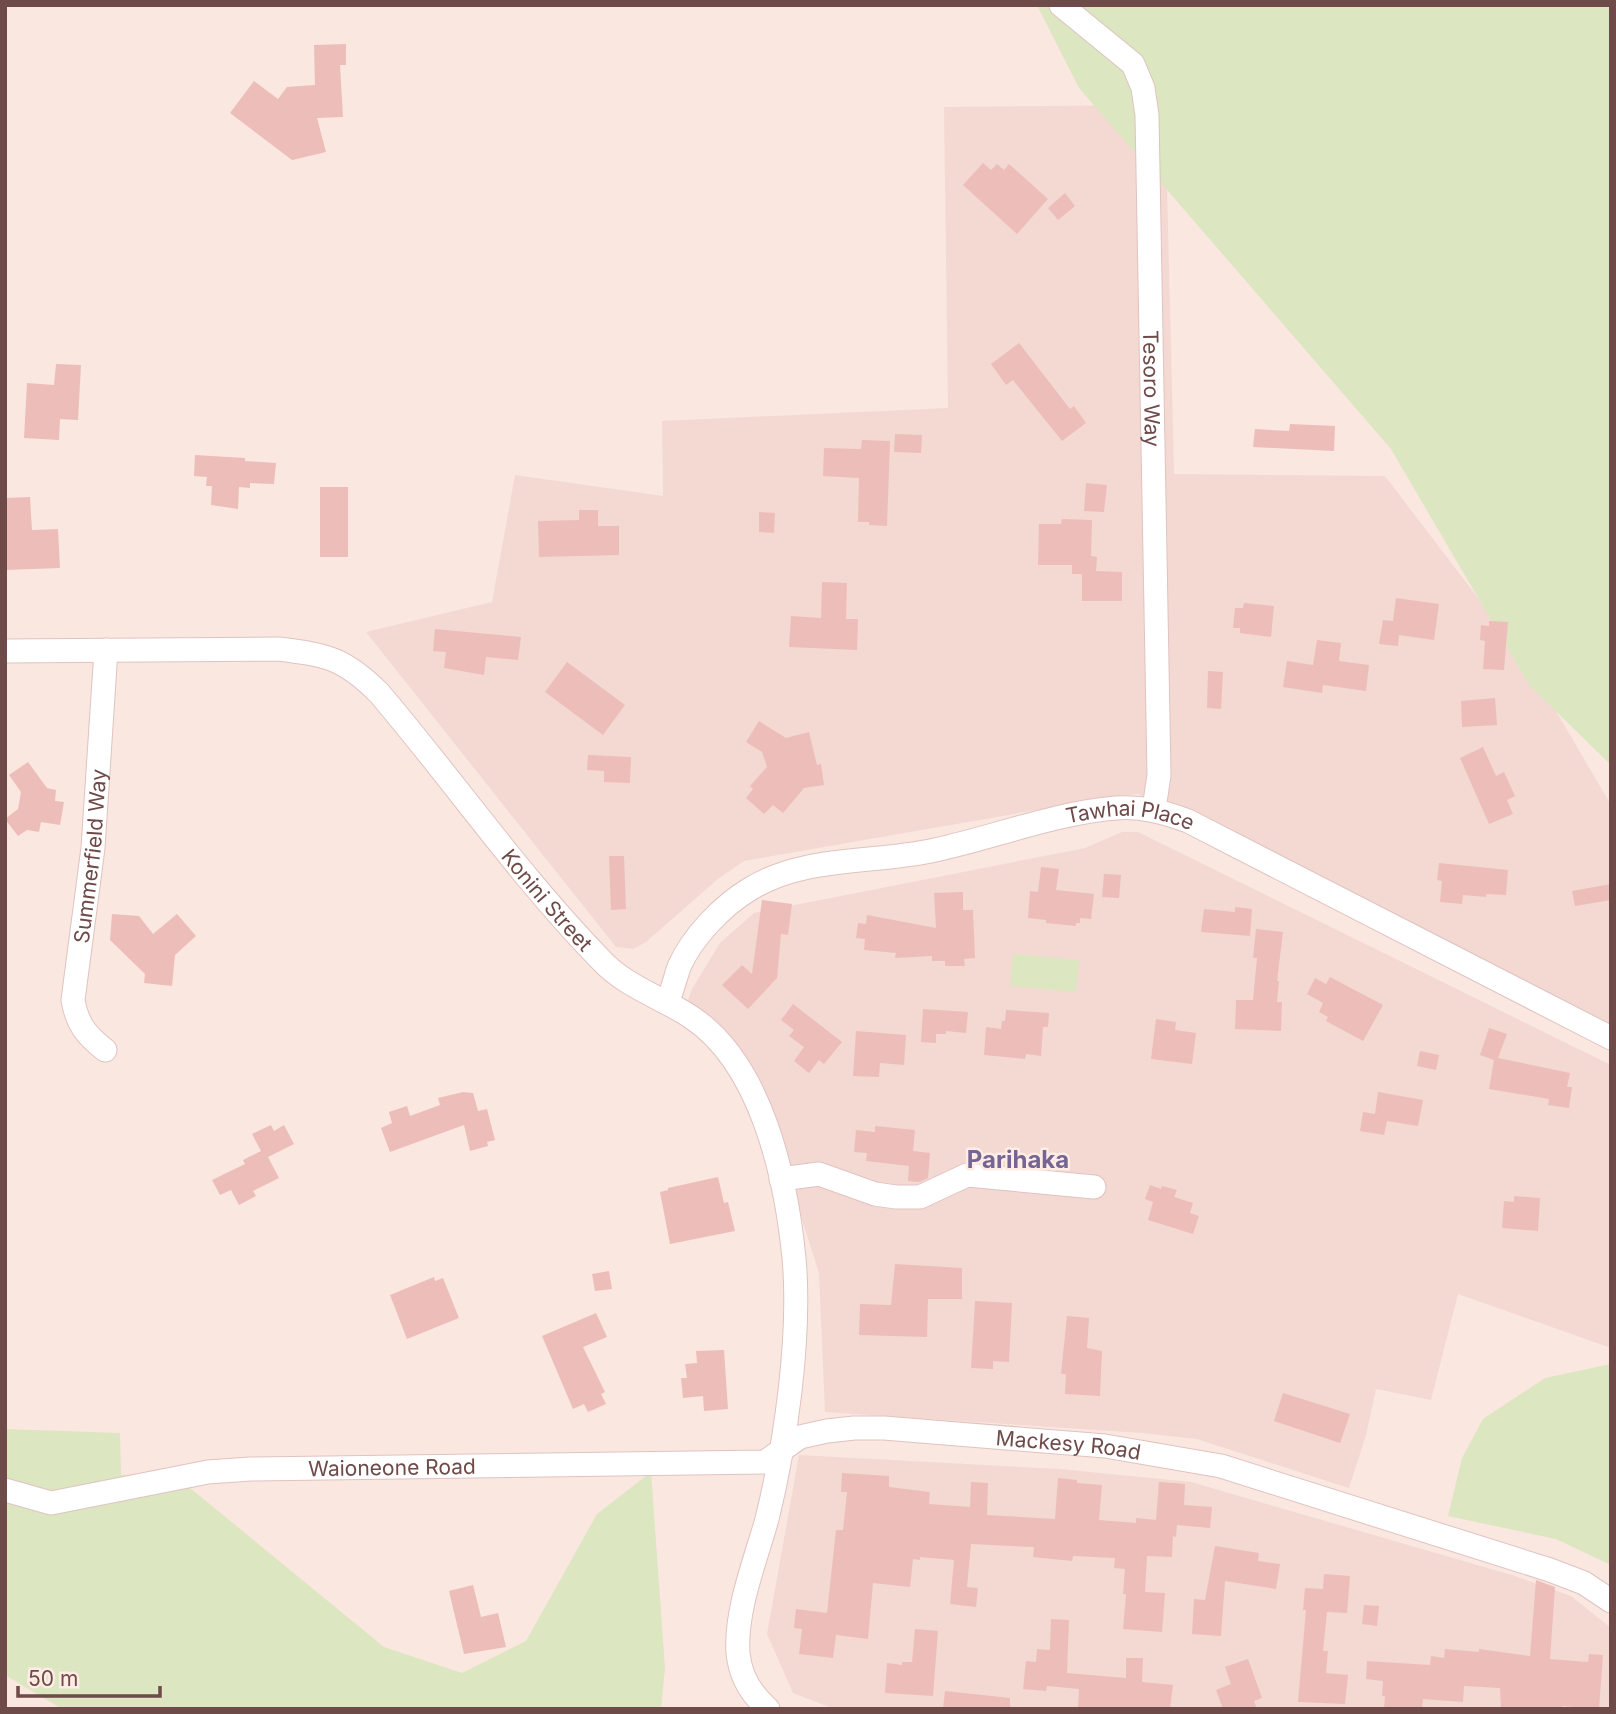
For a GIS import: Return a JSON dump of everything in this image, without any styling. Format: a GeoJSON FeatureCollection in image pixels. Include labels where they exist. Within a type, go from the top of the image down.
{"type":"FeatureCollection","features":[{"type":"Feature","properties":{"kind":"street","name":"Tesoro Way"},"geometry":{"type":"LineString","coordinates":[[1061,5],[1133,64],[1143,88],[1147,115],[1159,775],[1154,809]]}},
{"type":"Feature","properties":{"kind":"street","name":"Konini Street"},"geometry":{"type":"LineString","coordinates":[[5,652],[279,649],[307,653],[345,664],[360,674],[399,717],[521,869],[602,962],[621,978],[693,1018],[714,1035],[746,1080],[757,1102],[787,1205],[794,1261],[795,1324],[780,1451]]}},
{"type":"Feature","properties":{"kind":"street","name":"Summerfield Way"},"geometry":{"type":"LineString","coordinates":[[105,1050],[94,1041],[76,1018],[73,1000],[93,848],[106,650]]}},
{"type":"Feature","properties":{"kind":"street","name":"Tawhai Place"},"geometry":{"type":"LineString","coordinates":[[667,1003],[679,967],[692,944],[721,912],[749,890],[773,878],[804,868],[932,851],[1083,812],[1118,808],[1154,809],[1188,821],[1611,1038]]}},
{"type":"Feature","properties":{"kind":"street"},"geometry":{"type":"LineString","coordinates":[[781,1179],[818,1174],[875,1194],[920,1197],[967,1175],[1094,1187]]}},
{"type":"Feature","properties":{"kind":"street","name":"Mackesy Road"},"geometry":{"type":"LineString","coordinates":[[780,1451],[800,1437],[827,1431],[884,1428],[1105,1446],[1221,1466],[1550,1570],[1584,1583],[1611,1601]]}},
{"type":"Feature","properties":{"kind":"street"},"geometry":{"type":"LineString","coordinates":[[768,1709],[748,1687],[741,1671],[738,1637],[780,1451]]}},
{"type":"Feature","properties":{"kind":"street","name":"Waioneone Road"},"geometry":{"type":"LineString","coordinates":[[5,1490],[51,1503],[208,1472],[250,1469],[765,1462],[780,1451]]}},
{"type":"Feature","properties":{"kind":"shaded area"},"geometry":{"type":"Polygon","coordinates":[[[1165,105],[1174,474],[1385,476],[1529,665],[1611,805],[1611,1024],[1138,794],[744,861],[719,878],[646,942],[633,949],[616,947],[366,632],[492,602],[515,475],[663,496],[662,421],[948,408],[944,107],[1165,105]]]}},
{"type":"Feature","properties":{"kind":"shaded area"},"geometry":{"type":"Polygon","coordinates":[[[1122,832],[1138,832],[1611,1065],[1611,1348],[1458,1294],[1431,1400],[1376,1389],[1366,1435],[1349,1488],[1197,1439],[825,1412],[819,1273],[766,1106],[687,1003],[692,989],[720,943],[754,913],[1085,848],[1122,832]]]}},
{"type":"Feature","properties":{"kind":"shaded area"},"geometry":{"type":"Polygon","coordinates":[[[799,1455],[1060,1469],[1191,1482],[1515,1576],[1571,1596],[1611,1628],[1611,1709],[834,1709],[793,1693],[767,1634],[799,1455]]]}},
{"type":"Feature","properties":{"kind":"green space"},"geometry":{"type":"Polygon","coordinates":[[[1037,5],[1611,5],[1611,765],[1529,685],[1391,449],[1079,88],[1037,5]]]}},
{"type":"Feature","properties":{"kind":"green space"},"geometry":{"type":"Polygon","coordinates":[[[1013,954],[1079,960],[1076,992],[1010,986],[1013,954]]]}},
{"type":"Feature","properties":{"kind":"green space"},"geometry":{"type":"Polygon","coordinates":[[[1611,1364],[1611,1565],[1556,1539],[1448,1516],[1462,1458],[1483,1419],[1545,1378],[1611,1364]]]}},
{"type":"Feature","properties":{"kind":"green space"},"geometry":{"type":"Polygon","coordinates":[[[5,1429],[120,1433],[121,1475],[173,1474],[384,1647],[462,1673],[526,1641],[597,1514],[651,1472],[665,1668],[661,1709],[62,1709],[5,1675],[5,1429]]]}},
{"type":"Feature","properties":{"kind":"building"},"geometry":{"type":"Polygon","coordinates":[[[346,44],[346,65],[340,65],[343,117],[317,118],[326,152],[292,160],[230,113],[254,81],[278,99],[287,87],[315,85],[314,45],[346,44]]]}},
{"type":"Feature","properties":{"kind":"building"},"geometry":{"type":"Polygon","coordinates":[[[983,163],[991,170],[997,164],[1004,170],[1009,164],[1048,199],[1017,234],[963,185],[983,163]]]}},
{"type":"Feature","properties":{"kind":"building"},"geometry":{"type":"Polygon","coordinates":[[[1065,193],[1075,206],[1058,220],[1048,208],[1065,193]]]}},
{"type":"Feature","properties":{"kind":"building"},"geometry":{"type":"Polygon","coordinates":[[[1019,343],[1070,409],[1074,406],[1086,423],[1062,441],[1013,380],[1006,385],[991,364],[1019,343]]]}},
{"type":"Feature","properties":{"kind":"building"},"geometry":{"type":"Polygon","coordinates":[[[56,364],[81,365],[78,420],[60,419],[59,440],[24,438],[27,383],[54,385],[56,364]]]}},
{"type":"Feature","properties":{"kind":"building"},"geometry":{"type":"Polygon","coordinates":[[[1290,424],[1335,426],[1334,451],[1253,447],[1255,429],[1289,431],[1290,424]]]}},
{"type":"Feature","properties":{"kind":"building"},"geometry":{"type":"Polygon","coordinates":[[[895,434],[922,435],[921,453],[894,452],[895,434]]]}},
{"type":"Feature","properties":{"kind":"building"},"geometry":{"type":"Polygon","coordinates":[[[862,440],[890,441],[887,526],[858,522],[859,478],[823,476],[824,448],[861,449],[862,440]]]}},
{"type":"Feature","properties":{"kind":"building"},"geometry":{"type":"Polygon","coordinates":[[[195,455],[276,463],[274,484],[250,483],[250,488],[239,487],[238,509],[211,505],[212,486],[206,486],[207,477],[194,476],[195,455]]]}},
{"type":"Feature","properties":{"kind":"building"},"geometry":{"type":"Polygon","coordinates":[[[1086,483],[1107,485],[1104,512],[1084,511],[1086,483]]]}},
{"type":"Feature","properties":{"kind":"building"},"geometry":{"type":"Polygon","coordinates":[[[320,487],[348,487],[348,557],[320,557],[320,487]]]}},
{"type":"Feature","properties":{"kind":"building"},"geometry":{"type":"Polygon","coordinates":[[[30,497],[32,530],[58,529],[60,568],[5,570],[5,498],[30,497]]]}},
{"type":"Feature","properties":{"kind":"building"},"geometry":{"type":"Polygon","coordinates":[[[579,510],[598,510],[598,526],[619,526],[619,555],[539,557],[538,521],[579,520],[579,510]]]}},
{"type":"Feature","properties":{"kind":"building"},"geometry":{"type":"Polygon","coordinates":[[[759,512],[775,513],[774,533],[759,532],[759,512]]]}},
{"type":"Feature","properties":{"kind":"building"},"geometry":{"type":"Polygon","coordinates":[[[1062,519],[1092,520],[1091,556],[1097,557],[1096,571],[1122,572],[1122,601],[1082,601],[1082,574],[1072,574],[1072,565],[1038,565],[1039,524],[1061,524],[1062,519]]]}},
{"type":"Feature","properties":{"kind":"building"},"geometry":{"type":"Polygon","coordinates":[[[822,582],[847,583],[846,619],[858,619],[857,650],[789,647],[791,616],[821,618],[822,582]]]}},
{"type":"Feature","properties":{"kind":"building"},"geometry":{"type":"Polygon","coordinates":[[[1396,598],[1439,604],[1434,640],[1399,635],[1398,646],[1379,644],[1383,620],[1393,621],[1396,598]]]}},
{"type":"Feature","properties":{"kind":"building"},"geometry":{"type":"Polygon","coordinates":[[[1244,603],[1274,606],[1271,637],[1240,633],[1240,628],[1233,628],[1235,608],[1243,608],[1244,603]]]}},
{"type":"Feature","properties":{"kind":"building"},"geometry":{"type":"Polygon","coordinates":[[[1489,621],[1508,622],[1504,670],[1483,669],[1485,641],[1480,640],[1481,625],[1489,626],[1489,621]]]}},
{"type":"Feature","properties":{"kind":"building"},"geometry":{"type":"Polygon","coordinates":[[[435,629],[521,637],[518,660],[486,657],[484,675],[444,668],[446,652],[433,651],[435,629]]]}},
{"type":"Feature","properties":{"kind":"building"},"geometry":{"type":"Polygon","coordinates":[[[1317,640],[1341,643],[1339,661],[1369,665],[1366,691],[1323,685],[1322,693],[1283,687],[1287,661],[1313,665],[1317,640]]]}},
{"type":"Feature","properties":{"kind":"building"},"geometry":{"type":"Polygon","coordinates":[[[567,662],[625,705],[603,735],[545,692],[567,662]]]}},
{"type":"Feature","properties":{"kind":"building"},"geometry":{"type":"Polygon","coordinates":[[[1208,671],[1223,672],[1221,709],[1207,708],[1208,671]]]}},
{"type":"Feature","properties":{"kind":"building"},"geometry":{"type":"Polygon","coordinates":[[[1495,698],[1497,725],[1462,727],[1461,701],[1495,698]]]}},
{"type":"Feature","properties":{"kind":"building"},"geometry":{"type":"Polygon","coordinates":[[[759,721],[786,738],[809,732],[817,765],[821,764],[824,785],[804,788],[783,813],[773,805],[764,814],[746,798],[753,789],[750,786],[767,767],[762,752],[746,742],[759,721]]]}},
{"type":"Feature","properties":{"kind":"building"},"geometry":{"type":"Polygon","coordinates":[[[1483,747],[1496,776],[1504,772],[1515,796],[1507,800],[1513,814],[1489,824],[1460,758],[1483,747]]]}},
{"type":"Feature","properties":{"kind":"building"},"geometry":{"type":"Polygon","coordinates":[[[588,755],[631,757],[630,783],[604,782],[604,771],[587,770],[588,755]]]}},
{"type":"Feature","properties":{"kind":"building"},"geometry":{"type":"Polygon","coordinates":[[[28,762],[47,788],[56,790],[55,801],[64,802],[60,825],[41,822],[39,832],[27,830],[18,836],[5,819],[18,809],[21,792],[9,775],[28,762]]]}},
{"type":"Feature","properties":{"kind":"building"},"geometry":{"type":"Polygon","coordinates":[[[609,856],[624,856],[626,909],[611,910],[609,856]]]}},
{"type":"Feature","properties":{"kind":"building"},"geometry":{"type":"Polygon","coordinates":[[[1439,863],[1508,870],[1506,895],[1463,895],[1462,904],[1440,902],[1442,881],[1437,880],[1439,863]]]}},
{"type":"Feature","properties":{"kind":"building"},"geometry":{"type":"Polygon","coordinates":[[[1041,867],[1059,869],[1056,890],[1094,894],[1091,919],[1080,918],[1080,923],[1076,923],[1076,926],[1028,918],[1030,891],[1038,892],[1041,867]]]}},
{"type":"Feature","properties":{"kind":"building"},"geometry":{"type":"Polygon","coordinates":[[[1104,874],[1121,875],[1119,898],[1102,897],[1104,874]]]}},
{"type":"Feature","properties":{"kind":"building"},"geometry":{"type":"Polygon","coordinates":[[[1611,884],[1611,900],[1575,906],[1572,891],[1611,884]]]}},
{"type":"Feature","properties":{"kind":"building"},"geometry":{"type":"Polygon","coordinates":[[[963,892],[963,910],[973,910],[975,958],[964,959],[965,966],[945,966],[945,961],[932,961],[932,956],[895,958],[896,953],[864,950],[865,939],[856,938],[858,923],[866,924],[867,915],[936,928],[934,893],[963,892]]]}},
{"type":"Feature","properties":{"kind":"building"},"geometry":{"type":"Polygon","coordinates":[[[762,900],[792,904],[788,935],[781,934],[777,978],[748,1009],[722,985],[742,965],[752,974],[762,900]]]}},
{"type":"Feature","properties":{"kind":"building"},"geometry":{"type":"Polygon","coordinates":[[[1235,907],[1252,909],[1250,936],[1201,932],[1204,909],[1235,912],[1235,907]]]}},
{"type":"Feature","properties":{"kind":"building"},"geometry":{"type":"Polygon","coordinates":[[[112,914],[139,916],[153,934],[177,914],[196,936],[175,955],[172,986],[144,983],[145,974],[110,940],[112,914]]]}},
{"type":"Feature","properties":{"kind":"building"},"geometry":{"type":"Polygon","coordinates":[[[1256,929],[1283,932],[1277,981],[1277,1002],[1282,1002],[1281,1031],[1235,1029],[1236,1000],[1253,1000],[1257,958],[1253,958],[1256,929]]]}},
{"type":"Feature","properties":{"kind":"building"},"geometry":{"type":"Polygon","coordinates":[[[1330,977],[1383,1005],[1363,1041],[1326,1021],[1328,1017],[1319,1012],[1323,1003],[1307,994],[1315,978],[1326,984],[1330,977]]]}},
{"type":"Feature","properties":{"kind":"building"},"geometry":{"type":"Polygon","coordinates":[[[793,1004],[842,1042],[824,1064],[819,1060],[809,1073],[794,1061],[804,1047],[789,1036],[794,1030],[781,1020],[793,1004]]]}},
{"type":"Feature","properties":{"kind":"building"},"geometry":{"type":"Polygon","coordinates":[[[923,1009],[968,1012],[966,1033],[946,1031],[946,1034],[936,1034],[936,1043],[921,1042],[923,1009]]]}},
{"type":"Feature","properties":{"kind":"building"},"geometry":{"type":"Polygon","coordinates":[[[1006,1010],[1049,1013],[1048,1027],[1043,1027],[1041,1056],[1026,1054],[1025,1059],[984,1055],[986,1027],[1001,1029],[1006,1010]]]}},
{"type":"Feature","properties":{"kind":"building"},"geometry":{"type":"Polygon","coordinates":[[[1156,1019],[1176,1022],[1175,1030],[1196,1033],[1192,1064],[1151,1059],[1156,1019]]]}},
{"type":"Feature","properties":{"kind":"building"},"geometry":{"type":"Polygon","coordinates":[[[1489,1028],[1507,1034],[1498,1058],[1570,1073],[1567,1087],[1572,1087],[1569,1108],[1548,1105],[1549,1099],[1489,1089],[1494,1060],[1480,1055],[1489,1028]]]}},
{"type":"Feature","properties":{"kind":"building"},"geometry":{"type":"Polygon","coordinates":[[[856,1031],[906,1035],[904,1065],[880,1063],[879,1077],[853,1076],[856,1031]]]}},
{"type":"Feature","properties":{"kind":"building"},"geometry":{"type":"Polygon","coordinates":[[[1420,1051],[1439,1055],[1436,1070],[1417,1066],[1420,1051]]]}},
{"type":"Feature","properties":{"kind":"building"},"geometry":{"type":"Polygon","coordinates":[[[463,1092],[473,1093],[478,1111],[487,1109],[495,1140],[487,1142],[488,1146],[470,1151],[464,1125],[390,1152],[381,1128],[392,1123],[389,1112],[407,1106],[410,1116],[440,1105],[438,1098],[463,1092]]]}},
{"type":"Feature","properties":{"kind":"building"},"geometry":{"type":"Polygon","coordinates":[[[1378,1092],[1423,1100],[1418,1126],[1387,1121],[1384,1135],[1360,1131],[1363,1112],[1375,1114],[1378,1092]]]}},
{"type":"Feature","properties":{"kind":"building"},"geometry":{"type":"Polygon","coordinates":[[[271,1125],[274,1131],[284,1125],[294,1144],[268,1157],[279,1178],[253,1191],[256,1196],[239,1205],[231,1190],[220,1195],[212,1180],[245,1164],[243,1160],[261,1151],[252,1134],[271,1125]]]}},
{"type":"Feature","properties":{"kind":"building"},"geometry":{"type":"Polygon","coordinates":[[[875,1126],[915,1130],[913,1151],[930,1153],[928,1178],[919,1182],[908,1181],[909,1166],[866,1161],[867,1153],[854,1152],[856,1130],[875,1132],[875,1126]]]}},
{"type":"Feature","properties":{"kind":"building"},"geometry":{"type":"Polygon","coordinates":[[[718,1177],[735,1231],[670,1244],[660,1192],[718,1177]]]}},
{"type":"Feature","properties":{"kind":"building"},"geometry":{"type":"Polygon","coordinates":[[[1150,1185],[1177,1190],[1174,1197],[1193,1203],[1190,1213],[1199,1216],[1193,1234],[1148,1220],[1153,1202],[1145,1199],[1150,1185]]]}},
{"type":"Feature","properties":{"kind":"building"},"geometry":{"type":"Polygon","coordinates":[[[1514,1196],[1540,1198],[1538,1231],[1502,1228],[1504,1201],[1514,1202],[1514,1196]]]}},
{"type":"Feature","properties":{"kind":"building"},"geometry":{"type":"Polygon","coordinates":[[[895,1264],[962,1268],[962,1299],[928,1299],[927,1337],[859,1335],[860,1304],[891,1305],[895,1264]]]}},
{"type":"Feature","properties":{"kind":"building"},"geometry":{"type":"Polygon","coordinates":[[[609,1271],[612,1289],[595,1291],[592,1274],[609,1271]]]}},
{"type":"Feature","properties":{"kind":"building"},"geometry":{"type":"Polygon","coordinates":[[[434,1277],[435,1281],[443,1278],[459,1318],[407,1339],[390,1295],[434,1277]]]}},
{"type":"Feature","properties":{"kind":"building"},"geometry":{"type":"Polygon","coordinates":[[[975,1301],[1012,1303],[1009,1362],[993,1361],[993,1369],[971,1368],[975,1301]]]}},
{"type":"Feature","properties":{"kind":"building"},"geometry":{"type":"Polygon","coordinates":[[[596,1313],[607,1337],[583,1347],[605,1392],[601,1394],[606,1404],[588,1412],[584,1404],[573,1409],[542,1336],[596,1313]]]}},
{"type":"Feature","properties":{"kind":"building"},"geometry":{"type":"Polygon","coordinates":[[[1067,1316],[1089,1318],[1087,1348],[1102,1351],[1100,1396],[1065,1394],[1066,1374],[1061,1374],[1067,1316]]]}},
{"type":"Feature","properties":{"kind":"building"},"geometry":{"type":"Polygon","coordinates":[[[724,1350],[728,1409],[704,1411],[703,1396],[683,1398],[681,1378],[687,1378],[685,1364],[697,1363],[696,1351],[724,1350]]]}},
{"type":"Feature","properties":{"kind":"building"},"geometry":{"type":"Polygon","coordinates":[[[1283,1393],[1350,1414],[1340,1443],[1274,1421],[1283,1393]]]}},
{"type":"Feature","properties":{"kind":"building"},"geometry":{"type":"Polygon","coordinates":[[[842,1473],[889,1476],[889,1487],[930,1492],[929,1504],[970,1507],[971,1482],[988,1483],[987,1515],[1055,1519],[1058,1478],[1077,1480],[1077,1483],[1102,1485],[1099,1520],[1136,1523],[1136,1518],[1156,1520],[1159,1482],[1185,1484],[1184,1505],[1212,1507],[1210,1528],[1177,1525],[1176,1537],[1173,1536],[1172,1557],[1147,1556],[1145,1592],[1165,1593],[1162,1632],[1123,1629],[1125,1569],[1114,1568],[1115,1558],[1073,1556],[1072,1561],[1033,1557],[1034,1547],[971,1544],[967,1587],[978,1588],[976,1607],[950,1604],[954,1560],[920,1557],[920,1560],[913,1559],[910,1587],[873,1583],[868,1639],[836,1635],[833,1658],[799,1654],[802,1629],[794,1628],[796,1609],[827,1613],[836,1530],[843,1530],[847,1492],[841,1492],[842,1473]]]}},
{"type":"Feature","properties":{"kind":"building"},"geometry":{"type":"Polygon","coordinates":[[[1215,1546],[1259,1553],[1258,1561],[1280,1564],[1276,1589],[1225,1581],[1221,1636],[1192,1634],[1194,1599],[1205,1600],[1215,1546]]]}},
{"type":"Feature","properties":{"kind":"building"},"geometry":{"type":"Polygon","coordinates":[[[1324,1574],[1350,1576],[1347,1613],[1327,1612],[1323,1651],[1328,1651],[1326,1673],[1348,1675],[1345,1704],[1298,1702],[1306,1610],[1303,1610],[1305,1588],[1323,1589],[1324,1574]]]}},
{"type":"Feature","properties":{"kind":"building"},"geometry":{"type":"Polygon","coordinates":[[[1536,1580],[1555,1587],[1550,1659],[1588,1662],[1589,1654],[1603,1655],[1599,1709],[1562,1706],[1562,1709],[1501,1709],[1500,1688],[1464,1686],[1463,1702],[1423,1699],[1422,1709],[1384,1709],[1383,1681],[1366,1679],[1367,1661],[1430,1665],[1431,1656],[1444,1658],[1445,1649],[1479,1652],[1479,1649],[1530,1656],[1536,1580]]]}},
{"type":"Feature","properties":{"kind":"building"},"geometry":{"type":"Polygon","coordinates":[[[473,1585],[481,1617],[498,1613],[506,1647],[464,1654],[449,1591],[473,1585]]]}},
{"type":"Feature","properties":{"kind":"building"},"geometry":{"type":"Polygon","coordinates":[[[1364,1605],[1379,1606],[1377,1626],[1362,1624],[1364,1605]]]}},
{"type":"Feature","properties":{"kind":"building"},"geometry":{"type":"Polygon","coordinates":[[[1051,1619],[1069,1620],[1067,1673],[1126,1678],[1126,1658],[1143,1658],[1142,1682],[1173,1685],[1170,1709],[1078,1709],[1079,1689],[1047,1686],[1046,1691],[1023,1689],[1026,1661],[1036,1662],[1037,1649],[1050,1650],[1051,1619]]]}},
{"type":"Feature","properties":{"kind":"building"},"geometry":{"type":"Polygon","coordinates":[[[915,1629],[938,1631],[933,1696],[885,1693],[887,1663],[902,1665],[902,1662],[912,1662],[915,1629]]]}},
{"type":"Feature","properties":{"kind":"building"},"geometry":{"type":"Polygon","coordinates":[[[1248,1659],[1262,1698],[1254,1701],[1257,1709],[1223,1709],[1216,1690],[1231,1684],[1225,1667],[1248,1659]]]}},
{"type":"Feature","properties":{"kind":"building"},"geometry":{"type":"Polygon","coordinates":[[[945,1691],[1010,1698],[1010,1709],[943,1709],[945,1691]]]}},
{"type":"Feature","properties":{"kind":"district","name":"Parihaka"},"geometry":{"type":"Point","coordinates":[1018,1159]}}]}
